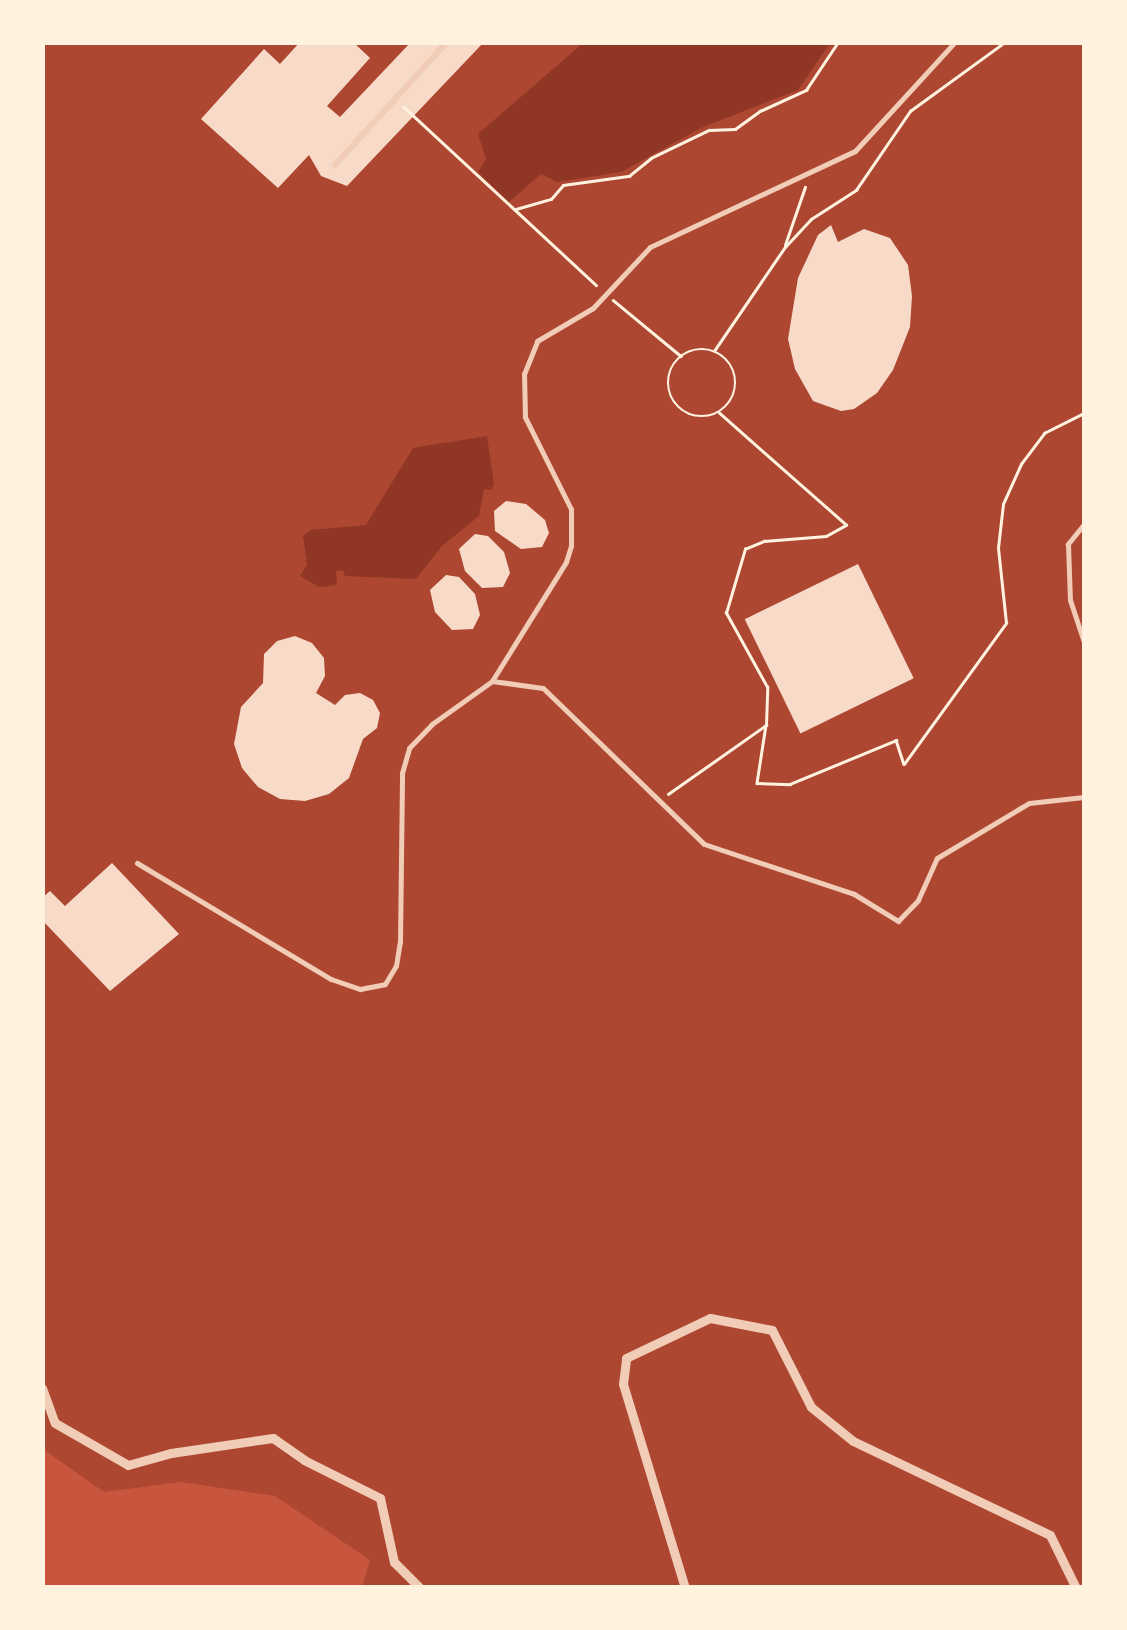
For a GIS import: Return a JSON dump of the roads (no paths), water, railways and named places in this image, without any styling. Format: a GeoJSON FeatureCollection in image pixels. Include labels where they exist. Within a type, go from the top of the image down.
{"type":"FeatureCollection","features":[{"type":"Feature","properties":{"kind":"street"},"geometry":{"type":"LineString","coordinates":[[335,165],[446,42]]}},
{"type":"Feature","properties":{"kind":"street"},"geometry":{"type":"LineString","coordinates":[[685,1588],[623,1384],[626,1358],[710,1318],[772,1330],[811,1407],[853,1441],[1050,1535],[1076,1588]]}},
{"type":"Feature","properties":{"kind":"street"},"geometry":{"type":"LineString","coordinates":[[42,1388],[55,1423],[128,1465],[171,1453],[273,1438],[304,1460],[380,1498],[394,1562],[420,1588]]}},
{"type":"Feature","properties":{"kind":"lane"},"geometry":{"type":"LineString","coordinates":[[137,863],[331,979],[360,989],[386,984],[396,966],[400,942],[402,773],[408,748],[432,724],[492,682],[566,562],[574,527],[562,485],[525,417],[522,398],[529,356],[550,330],[574,320],[608,295],[650,247],[855,151],[955,42]]}},
{"type":"Feature","properties":{"kind":"lane"},"geometry":{"type":"LineString","coordinates":[[1084,524],[1068,544],[1070,600],[1084,642]]}},
{"type":"Feature","properties":{"kind":"lane"},"geometry":{"type":"LineString","coordinates":[[492,682],[543,688],[704,844],[854,894],[898,921],[918,900],[938,858],[1029,804],[1084,797]]}}]}
